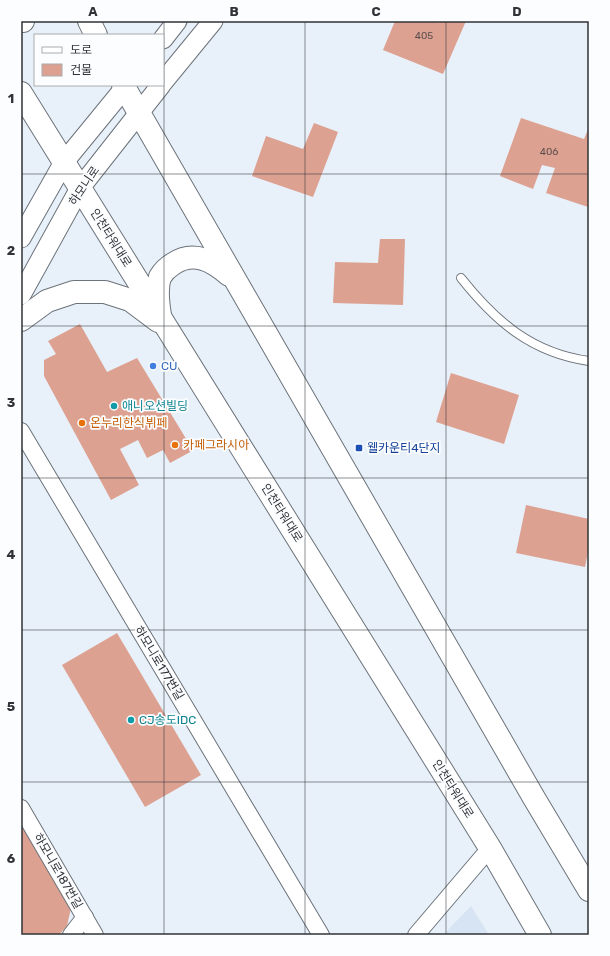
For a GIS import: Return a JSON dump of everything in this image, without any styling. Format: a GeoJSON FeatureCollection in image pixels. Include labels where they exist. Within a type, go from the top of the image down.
{"type":"FeatureCollection","features":[{"type":"Feature","properties":{"kind":"main road"},"geometry":{"type":"LineString","coordinates":[[89,21],[96,34]]}},
{"type":"Feature","properties":{"kind":"main road"},"geometry":{"type":"LineString","coordinates":[[125,86],[138,113],[534,798],[589,890]]}},
{"type":"Feature","properties":{"kind":"main road","name":"인천타워대로"},"geometry":{"type":"LineString","coordinates":[[21,93],[490,848],[540,935]]}},
{"type":"Feature","properties":{"kind":"main road"},"geometry":{"type":"LineString","coordinates":[[164,322],[158,296],[161,277],[165,270],[177,261],[192,257],[206,260],[235,280]]}},
{"type":"Feature","properties":{"kind":"main road"},"geometry":{"type":"LineString","coordinates":[[21,320],[47,302],[74,292],[105,292],[130,300],[164,322]]}},
{"type":"Feature","properties":{"kind":"street"},"geometry":{"type":"LineString","coordinates":[[164,38],[177,21]]}},
{"type":"Feature","properties":{"kind":"street"},"geometry":{"type":"LineString","coordinates":[[164,81],[213,21]]}},
{"type":"Feature","properties":{"kind":"street"},"geometry":{"type":"LineString","coordinates":[[21,238],[64,162],[125,86]]}},
{"type":"Feature","properties":{"kind":"street","name":"하모니로"},"geometry":{"type":"LineString","coordinates":[[21,295],[80,188],[160,86]]}},
{"type":"Feature","properties":{"kind":"street","name":"하모니로177번길"},"geometry":{"type":"LineString","coordinates":[[21,431],[321,935]]}},
{"type":"Feature","properties":{"kind":"street","name":"하모니로187번길"},"geometry":{"type":"LineString","coordinates":[[21,808],[95,935]]}},
{"type":"Feature","properties":{"kind":"street"},"geometry":{"type":"LineString","coordinates":[[416,935],[490,848]]}},
{"type":"Feature","properties":{"kind":"street"},"geometry":{"type":"LineString","coordinates":[[71,935],[85,917]]}},
{"type":"Feature","properties":{"kind":"lane"},"geometry":{"type":"LineString","coordinates":[[461,278],[493,314],[525,340],[544,350],[562,356],[589,361]]}},
{"type":"Feature","properties":{"kind":"shaded area"},"geometry":{"type":"Polygon","coordinates":[[[471,906],[489,935],[443,935],[471,906]]]}},
{"type":"Feature","properties":{"kind":"building"},"geometry":{"type":"Polygon","coordinates":[[[395,21],[434,21],[439,23],[440,21],[466,21],[443,74],[383,50],[395,21]]]}},
{"type":"Feature","properties":{"kind":"building"},"geometry":{"type":"Polygon","coordinates":[[[521,118],[584,139],[589,127],[588,207],[546,193],[555,168],[542,165],[533,189],[500,176],[521,118]]]}},
{"type":"Feature","properties":{"kind":"building"},"geometry":{"type":"Polygon","coordinates":[[[314,123],[338,132],[313,197],[252,176],[266,136],[303,149],[314,123]]]}},
{"type":"Feature","properties":{"kind":"building"},"geometry":{"type":"Polygon","coordinates":[[[380,239],[405,239],[403,305],[333,303],[335,262],[378,263],[380,239]]]}},
{"type":"Feature","properties":{"kind":"building","name":"애니오션빌딩"},"geometry":{"type":"Polygon","coordinates":[[[80,324],[107,372],[137,358],[192,451],[170,463],[163,450],[147,458],[138,440],[120,449],[139,485],[111,500],[44,376],[44,360],[56,354],[48,341],[80,324]]]}},
{"type":"Feature","properties":{"kind":"building"},"geometry":{"type":"Polygon","coordinates":[[[451,373],[519,395],[504,444],[436,422],[451,373]]]}},
{"type":"Feature","properties":{"kind":"building"},"geometry":{"type":"Polygon","coordinates":[[[526,505],[589,519],[589,547],[585,567],[516,553],[526,505]]]}},
{"type":"Feature","properties":{"kind":"building","name":"CJ송도IDC"},"geometry":{"type":"Polygon","coordinates":[[[117,633],[201,775],[145,807],[62,665],[117,633]]]}},
{"type":"Feature","properties":{"kind":"building"},"geometry":{"type":"Polygon","coordinates":[[[21,814],[71,908],[67,926],[59,935],[21,935],[21,814]]]}},
{"type":"Feature","properties":{"kind":"place","name":"CU"},"geometry":{"type":"Point","coordinates":[153,366]}},
{"type":"Feature","properties":{"kind":"place","name":"애니오션빌딩"},"geometry":{"type":"Point","coordinates":[114,406]}},
{"type":"Feature","properties":{"kind":"place","name":"온누리한식뷔페"},"geometry":{"type":"Point","coordinates":[82,423]}},
{"type":"Feature","properties":{"kind":"place","name":"카페그라시아"},"geometry":{"type":"Point","coordinates":[175,445]}},
{"type":"Feature","properties":{"kind":"place","name":"웰카운티4단지"},"geometry":{"type":"Point","coordinates":[359,448]}},
{"type":"Feature","properties":{"kind":"place","name":"CJ송도IDC"},"geometry":{"type":"Point","coordinates":[131,720]}}]}
